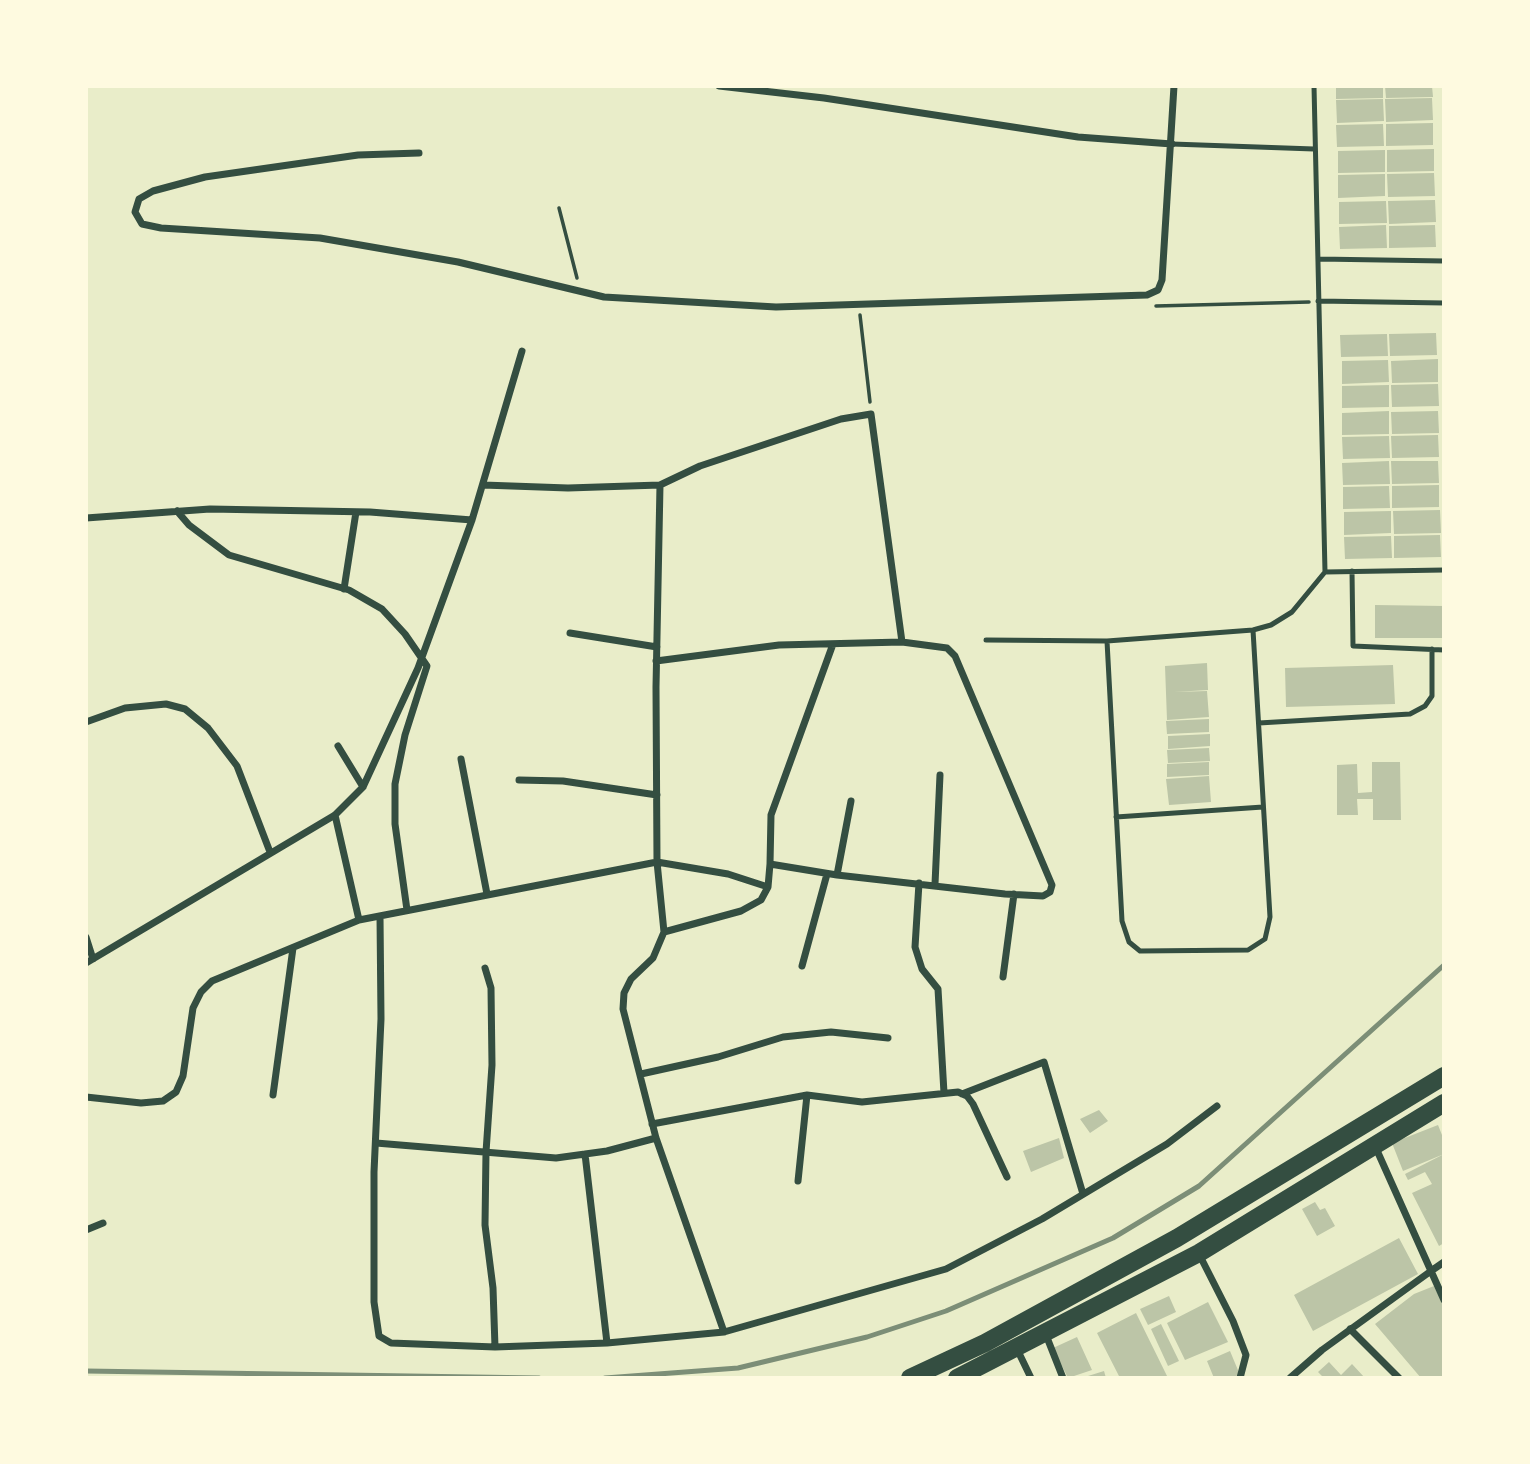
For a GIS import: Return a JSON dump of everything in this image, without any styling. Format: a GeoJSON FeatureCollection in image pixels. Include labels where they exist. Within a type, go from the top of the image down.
{"type":"FeatureCollection","features":[{"type":"Feature","properties":{"kind":"highway"},"geometry":{"type":"LineString","coordinates":[[910,1378],[985,1343],[1177,1238],[1444,1076]]}},
{"type":"Feature","properties":{"kind":"highway"},"geometry":{"type":"LineString","coordinates":[[957,1378],[1046,1335],[1199,1253],[1444,1103]]}},
{"type":"Feature","properties":{"kind":"street"},"geometry":{"type":"LineString","coordinates":[[719,86],[824,97],[1079,137],[1172,144]]}},
{"type":"Feature","properties":{"kind":"street"},"geometry":{"type":"LineString","coordinates":[[419,153],[358,155],[205,177],[153,191],[139,199],[135,212],[142,224],[161,228],[320,238],[458,262],[604,297],[776,307],[1147,295],[1158,290],[1162,280],[1165,188],[1172,144],[1174,86]]}},
{"type":"Feature","properties":{"kind":"street"},"geometry":{"type":"LineString","coordinates":[[86,937],[90,961],[335,815],[363,787],[422,659],[472,520],[522,351]]}},
{"type":"Feature","properties":{"kind":"street"},"geometry":{"type":"LineString","coordinates":[[483,485],[568,488],[660,485],[699,466],[841,419],[871,414],[902,642]]}},
{"type":"Feature","properties":{"kind":"street"},"geometry":{"type":"LineString","coordinates":[[660,485],[656,660],[657,862],[664,932],[653,958],[631,979],[624,993],[623,1009],[656,1138],[724,1332]]}},
{"type":"Feature","properties":{"kind":"street"},"geometry":{"type":"LineString","coordinates":[[86,518],[177,511],[356,512],[472,520]]}},
{"type":"Feature","properties":{"kind":"street"},"geometry":{"type":"LineString","coordinates":[[177,511],[189,525],[229,555],[344,589],[382,609],[405,634],[427,666],[405,735],[395,784],[395,824],[407,910]]}},
{"type":"Feature","properties":{"kind":"street"},"geometry":{"type":"LineString","coordinates":[[344,589],[356,512]]}},
{"type":"Feature","properties":{"kind":"street"},"geometry":{"type":"LineString","coordinates":[[570,633],[657,647]]}},
{"type":"Feature","properties":{"kind":"street"},"geometry":{"type":"LineString","coordinates":[[656,660],[779,645],[902,642],[947,648],[955,656],[1052,885],[1050,892],[1044,895],[1014,894],[837,876],[771,864]]}},
{"type":"Feature","properties":{"kind":"street"},"geometry":{"type":"LineString","coordinates":[[664,932],[741,911],[761,900],[768,887],[771,864],[771,815],[834,643]]}},
{"type":"Feature","properties":{"kind":"street"},"geometry":{"type":"LineString","coordinates":[[86,722],[125,708],[166,704],[185,709],[208,728],[237,766],[270,852]]}},
{"type":"Feature","properties":{"kind":"street"},"geometry":{"type":"LineString","coordinates":[[338,746],[363,787]]}},
{"type":"Feature","properties":{"kind":"street"},"geometry":{"type":"LineString","coordinates":[[461,759],[486,894]]}},
{"type":"Feature","properties":{"kind":"street"},"geometry":{"type":"LineString","coordinates":[[935,884],[940,775]]}},
{"type":"Feature","properties":{"kind":"street"},"geometry":{"type":"LineString","coordinates":[[519,780],[563,781],[657,795]]}},
{"type":"Feature","properties":{"kind":"street"},"geometry":{"type":"LineString","coordinates":[[837,876],[851,801]]}},
{"type":"Feature","properties":{"kind":"street"},"geometry":{"type":"LineString","coordinates":[[335,815],[359,920]]}},
{"type":"Feature","properties":{"kind":"street"},"geometry":{"type":"LineString","coordinates":[[86,1097],[141,1103],[163,1101],[176,1092],[183,1076],[193,1008],[201,992],[212,981],[359,920],[657,862],[728,874],[768,887]]}},
{"type":"Feature","properties":{"kind":"street"},"geometry":{"type":"LineString","coordinates":[[802,966],[827,874]]}},
{"type":"Feature","properties":{"kind":"street"},"geometry":{"type":"LineString","coordinates":[[919,883],[915,947],[922,969],[938,989],[944,1093]]}},
{"type":"Feature","properties":{"kind":"street"},"geometry":{"type":"LineString","coordinates":[[1003,977],[1014,894]]}},
{"type":"Feature","properties":{"kind":"street"},"geometry":{"type":"LineString","coordinates":[[380,916],[374,1302],[379,1336],[391,1343],[495,1347],[607,1343],[724,1332],[946,1269],[1083,1194],[1167,1144],[1217,1106]]}},
{"type":"Feature","properties":{"kind":"street"},"geometry":{"type":"LineString","coordinates":[[273,1095],[293,948]]}},
{"type":"Feature","properties":{"kind":"street"},"geometry":{"type":"LineString","coordinates":[[485,968],[491,988],[492,1065],[486,1152],[485,1225],[493,1288],[495,1347]]}},
{"type":"Feature","properties":{"kind":"street"},"geometry":{"type":"LineString","coordinates":[[641,1074],[718,1058],[783,1037],[831,1032],[888,1038]]}},
{"type":"Feature","properties":{"kind":"street"},"geometry":{"type":"LineString","coordinates":[[652,1124],[807,1095],[862,1102],[944,1093],[962,1094],[1044,1062],[1083,1194]]}},
{"type":"Feature","properties":{"kind":"street"},"geometry":{"type":"LineString","coordinates":[[962,1094],[973,1104],[1007,1177]]}},
{"type":"Feature","properties":{"kind":"street"},"geometry":{"type":"LineString","coordinates":[[798,1181],[807,1095]]}},
{"type":"Feature","properties":{"kind":"street"},"geometry":{"type":"LineString","coordinates":[[376,1143],[556,1157],[585,1154],[656,1138]]}},
{"type":"Feature","properties":{"kind":"street"},"geometry":{"type":"LineString","coordinates":[[1374,1144],[1444,1300]]}},
{"type":"Feature","properties":{"kind":"street"},"geometry":{"type":"LineString","coordinates":[[585,1154],[607,1343]]}},
{"type":"Feature","properties":{"kind":"street"},"geometry":{"type":"LineString","coordinates":[[86,1230],[103,1223]]}},
{"type":"Feature","properties":{"kind":"street"},"geometry":{"type":"LineString","coordinates":[[1199,1253],[1233,1321],[1246,1355],[1240,1378]]}},
{"type":"Feature","properties":{"kind":"street"},"geometry":{"type":"LineString","coordinates":[[1290,1378],[1350,1329],[1444,1262]]}},
{"type":"Feature","properties":{"kind":"street"},"geometry":{"type":"LineString","coordinates":[[1350,1329],[1399,1378]]}},
{"type":"Feature","properties":{"kind":"street"},"geometry":{"type":"LineString","coordinates":[[1046,1335],[1063,1378]]}},
{"type":"Feature","properties":{"kind":"street"},"geometry":{"type":"LineString","coordinates":[[1017,1349],[1031,1378]]}},
{"type":"Feature","properties":{"kind":"lane"},"geometry":{"type":"LineString","coordinates":[[986,640],[1107,641],[1253,630],[1271,625],[1292,612],[1325,572],[1314,86]]}},
{"type":"Feature","properties":{"kind":"lane"},"geometry":{"type":"LineString","coordinates":[[1172,144],[1314,149]]}},
{"type":"Feature","properties":{"kind":"lane"},"geometry":{"type":"LineString","coordinates":[[1319,259],[1444,261]]}},
{"type":"Feature","properties":{"kind":"lane"},"geometry":{"type":"LineString","coordinates":[[1318,302],[1444,303]]}},
{"type":"Feature","properties":{"kind":"lane"},"geometry":{"type":"LineString","coordinates":[[1325,572],[1444,569]]}},
{"type":"Feature","properties":{"kind":"lane"},"geometry":{"type":"LineString","coordinates":[[1352,571],[1353,646],[1444,650]]}},
{"type":"Feature","properties":{"kind":"lane"},"geometry":{"type":"LineString","coordinates":[[1107,641],[1122,920],[1129,942],[1140,951],[1248,950],[1265,939],[1270,917],[1253,630]]}},
{"type":"Feature","properties":{"kind":"lane"},"geometry":{"type":"LineString","coordinates":[[1259,723],[1410,713],[1425,706],[1432,696],[1432,649]]}},
{"type":"Feature","properties":{"kind":"lane"},"geometry":{"type":"LineString","coordinates":[[1116,817],[1264,807]]}},
{"type":"Feature","properties":{"kind":"path"},"geometry":{"type":"LineString","coordinates":[[559,208],[581,291]]}},
{"type":"Feature","properties":{"kind":"path"},"geometry":{"type":"LineString","coordinates":[[860,313],[871,414]]}},
{"type":"Feature","properties":{"kind":"building"},"geometry":{"type":"Polygon","coordinates":[[[1336,86],[1383,86],[1383,98],[1336,99],[1336,86]]]}},
{"type":"Feature","properties":{"kind":"building"},"geometry":{"type":"Polygon","coordinates":[[[1385,86],[1432,86],[1433,97],[1386,98],[1385,86]]]}},
{"type":"Feature","properties":{"kind":"building"},"geometry":{"type":"Polygon","coordinates":[[[1432,98],[1433,120],[1386,122],[1385,99],[1432,98]]]}},
{"type":"Feature","properties":{"kind":"building"},"geometry":{"type":"Polygon","coordinates":[[[1383,99],[1384,121],[1337,123],[1336,100],[1383,99]]]}},
{"type":"Feature","properties":{"kind":"building"},"geometry":{"type":"Polygon","coordinates":[[[1433,123],[1433,145],[1386,146],[1386,124],[1433,123]]]}},
{"type":"Feature","properties":{"kind":"building"},"geometry":{"type":"Polygon","coordinates":[[[1383,124],[1384,146],[1337,147],[1336,125],[1383,124]]]}},
{"type":"Feature","properties":{"kind":"building"},"geometry":{"type":"Polygon","coordinates":[[[1434,149],[1434,171],[1387,172],[1387,150],[1434,149]]]}},
{"type":"Feature","properties":{"kind":"building"},"geometry":{"type":"Polygon","coordinates":[[[1385,150],[1385,172],[1338,173],[1338,151],[1385,150]]]}},
{"type":"Feature","properties":{"kind":"building"},"geometry":{"type":"Polygon","coordinates":[[[1434,173],[1435,196],[1388,197],[1387,174],[1434,173]]]}},
{"type":"Feature","properties":{"kind":"building"},"geometry":{"type":"Polygon","coordinates":[[[1385,174],[1385,196],[1338,198],[1338,175],[1385,174]]]}},
{"type":"Feature","properties":{"kind":"building"},"geometry":{"type":"Polygon","coordinates":[[[1435,200],[1436,222],[1389,224],[1388,201],[1435,200]]]}},
{"type":"Feature","properties":{"kind":"building"},"geometry":{"type":"Polygon","coordinates":[[[1386,201],[1387,223],[1339,224],[1339,202],[1386,201]]]}},
{"type":"Feature","properties":{"kind":"building"},"geometry":{"type":"Polygon","coordinates":[[[1386,225],[1387,248],[1340,249],[1339,227],[1386,225]]]}},
{"type":"Feature","properties":{"kind":"building"},"geometry":{"type":"Polygon","coordinates":[[[1435,225],[1436,247],[1389,248],[1389,226],[1435,225]]]}},
{"type":"Feature","properties":{"kind":"building"},"geometry":{"type":"Polygon","coordinates":[[[1436,333],[1437,355],[1390,356],[1389,334],[1436,333]]]}},
{"type":"Feature","properties":{"kind":"building"},"geometry":{"type":"Polygon","coordinates":[[[1387,334],[1388,356],[1341,357],[1340,335],[1387,334]]]}},
{"type":"Feature","properties":{"kind":"building"},"geometry":{"type":"Polygon","coordinates":[[[1438,359],[1438,382],[1392,383],[1391,361],[1438,359]]]}},
{"type":"Feature","properties":{"kind":"building"},"geometry":{"type":"Polygon","coordinates":[[[1388,360],[1389,382],[1342,384],[1342,361],[1388,360]]]}},
{"type":"Feature","properties":{"kind":"building"},"geometry":{"type":"Polygon","coordinates":[[[1438,384],[1439,406],[1392,407],[1391,385],[1438,384]]]}},
{"type":"Feature","properties":{"kind":"building"},"geometry":{"type":"Polygon","coordinates":[[[1389,385],[1389,407],[1342,408],[1342,386],[1389,385]]]}},
{"type":"Feature","properties":{"kind":"building"},"geometry":{"type":"Polygon","coordinates":[[[1389,411],[1389,434],[1342,435],[1342,413],[1389,411]]]}},
{"type":"Feature","properties":{"kind":"building"},"geometry":{"type":"Polygon","coordinates":[[[1438,411],[1439,433],[1392,434],[1391,412],[1438,411]]]}},
{"type":"Feature","properties":{"kind":"building"},"geometry":{"type":"Polygon","coordinates":[[[1438,435],[1439,457],[1392,458],[1391,436],[1438,435]]]}},
{"type":"Feature","properties":{"kind":"building"},"geometry":{"type":"Polygon","coordinates":[[[1389,436],[1390,458],[1343,459],[1342,437],[1389,436]]]}},
{"type":"Feature","properties":{"kind":"building"},"geometry":{"type":"Polygon","coordinates":[[[1389,461],[1390,484],[1343,485],[1342,463],[1389,461]]]}},
{"type":"Feature","properties":{"kind":"building"},"geometry":{"type":"Polygon","coordinates":[[[1391,461],[1438,461],[1439,483],[1392,484],[1391,461]]]}},
{"type":"Feature","properties":{"kind":"building"},"geometry":{"type":"Polygon","coordinates":[[[1439,485],[1439,507],[1392,508],[1392,486],[1439,485]]]}},
{"type":"Feature","properties":{"kind":"building"},"geometry":{"type":"Polygon","coordinates":[[[1389,486],[1390,508],[1343,509],[1343,487],[1389,486]]]}},
{"type":"Feature","properties":{"kind":"building"},"geometry":{"type":"Polygon","coordinates":[[[1440,510],[1441,533],[1394,534],[1393,511],[1440,510]]]}},
{"type":"Feature","properties":{"kind":"building"},"geometry":{"type":"Polygon","coordinates":[[[1391,511],[1391,533],[1344,535],[1344,512],[1391,511]]]}},
{"type":"Feature","properties":{"kind":"building"},"geometry":{"type":"Polygon","coordinates":[[[1440,535],[1441,557],[1394,558],[1394,536],[1440,535]]]}},
{"type":"Feature","properties":{"kind":"building"},"geometry":{"type":"Polygon","coordinates":[[[1391,536],[1392,558],[1345,559],[1344,537],[1391,536]]]}},
{"type":"Feature","properties":{"kind":"building"},"geometry":{"type":"Polygon","coordinates":[[[1375,605],[1444,606],[1444,638],[1375,638],[1375,605]]]}},
{"type":"Feature","properties":{"kind":"building"},"geometry":{"type":"Polygon","coordinates":[[[1207,663],[1208,690],[1174,692],[1207,691],[1209,717],[1167,720],[1165,666],[1207,663]]]}},
{"type":"Feature","properties":{"kind":"building"},"geometry":{"type":"Polygon","coordinates":[[[1393,665],[1395,704],[1286,707],[1285,668],[1393,665]]]}},
{"type":"Feature","properties":{"kind":"building"},"geometry":{"type":"Polygon","coordinates":[[[1209,719],[1209,732],[1167,734],[1166,721],[1209,719]]]}},
{"type":"Feature","properties":{"kind":"building"},"geometry":{"type":"Polygon","coordinates":[[[1210,734],[1210,746],[1168,749],[1168,736],[1210,734]]]}},
{"type":"Feature","properties":{"kind":"building"},"geometry":{"type":"Polygon","coordinates":[[[1209,748],[1210,761],[1168,763],[1167,750],[1209,748]]]}},
{"type":"Feature","properties":{"kind":"building"},"geometry":{"type":"Polygon","coordinates":[[[1209,762],[1209,775],[1167,777],[1167,764],[1209,762]]]}},
{"type":"Feature","properties":{"kind":"building"},"geometry":{"type":"Polygon","coordinates":[[[1372,762],[1400,762],[1401,820],[1373,820],[1373,799],[1357,799],[1358,815],[1337,815],[1337,765],[1357,764],[1358,793],[1372,792],[1372,762]]]}},
{"type":"Feature","properties":{"kind":"building"},"geometry":{"type":"Polygon","coordinates":[[[1209,776],[1211,802],[1169,805],[1166,779],[1209,776]]]}},
{"type":"Feature","properties":{"kind":"building"},"geometry":{"type":"Polygon","coordinates":[[[1099,1110],[1108,1121],[1090,1133],[1080,1119],[1099,1110]]]}},
{"type":"Feature","properties":{"kind":"building"},"geometry":{"type":"Polygon","coordinates":[[[1438,1125],[1444,1140],[1444,1154],[1403,1171],[1392,1143],[1438,1125]]]}},
{"type":"Feature","properties":{"kind":"building"},"geometry":{"type":"Polygon","coordinates":[[[1059,1138],[1064,1158],[1031,1172],[1023,1151],[1059,1138]]]}},
{"type":"Feature","properties":{"kind":"building"},"geometry":{"type":"Polygon","coordinates":[[[1444,1154],[1444,1243],[1439,1246],[1412,1193],[1432,1184],[1425,1172],[1408,1180],[1405,1174],[1444,1154]]]}},
{"type":"Feature","properties":{"kind":"building"},"geometry":{"type":"Polygon","coordinates":[[[1315,1202],[1320,1210],[1325,1208],[1335,1226],[1317,1236],[1302,1209],[1315,1202]]]}},
{"type":"Feature","properties":{"kind":"building"},"geometry":{"type":"Polygon","coordinates":[[[1399,1238],[1418,1274],[1313,1331],[1294,1295],[1399,1238]]]}},
{"type":"Feature","properties":{"kind":"building"},"geometry":{"type":"Polygon","coordinates":[[[1434,1286],[1444,1307],[1444,1377],[1421,1378],[1375,1324],[1414,1294],[1434,1286]]]}},
{"type":"Feature","properties":{"kind":"building"},"geometry":{"type":"Polygon","coordinates":[[[1169,1296],[1176,1312],[1148,1325],[1140,1309],[1169,1296]]]}},
{"type":"Feature","properties":{"kind":"building"},"geometry":{"type":"Polygon","coordinates":[[[1208,1302],[1228,1342],[1185,1360],[1167,1323],[1208,1302]]]}},
{"type":"Feature","properties":{"kind":"building"},"geometry":{"type":"Polygon","coordinates":[[[1136,1313],[1168,1378],[1120,1378],[1097,1333],[1136,1313]]]}},
{"type":"Feature","properties":{"kind":"building"},"geometry":{"type":"Polygon","coordinates":[[[1161,1324],[1179,1361],[1168,1366],[1151,1329],[1161,1324]]]}},
{"type":"Feature","properties":{"kind":"building"},"geometry":{"type":"Polygon","coordinates":[[[1077,1337],[1092,1370],[1068,1378],[1053,1348],[1077,1337]]]}},
{"type":"Feature","properties":{"kind":"building"},"geometry":{"type":"Polygon","coordinates":[[[1230,1351],[1240,1375],[1214,1378],[1207,1361],[1230,1351]]]}},
{"type":"Feature","properties":{"kind":"building"},"geometry":{"type":"Polygon","coordinates":[[[1329,1362],[1341,1375],[1352,1364],[1365,1378],[1324,1378],[1318,1372],[1329,1362]]]}},
{"type":"Feature","properties":{"kind":"building"},"geometry":{"type":"Polygon","coordinates":[[[1104,1371],[1106,1378],[1088,1376],[1104,1371]]]}},
{"type":"Feature","properties":{"kind":"railway"},"geometry":{"type":"LineString","coordinates":[[605,1378],[738,1368],[867,1337],[946,1311],[1113,1238],[1199,1186],[1444,965]]}},
{"type":"Feature","properties":{"kind":"railway"},"geometry":{"type":"LineString","coordinates":[[86,1371],[539,1378]]}}]}
